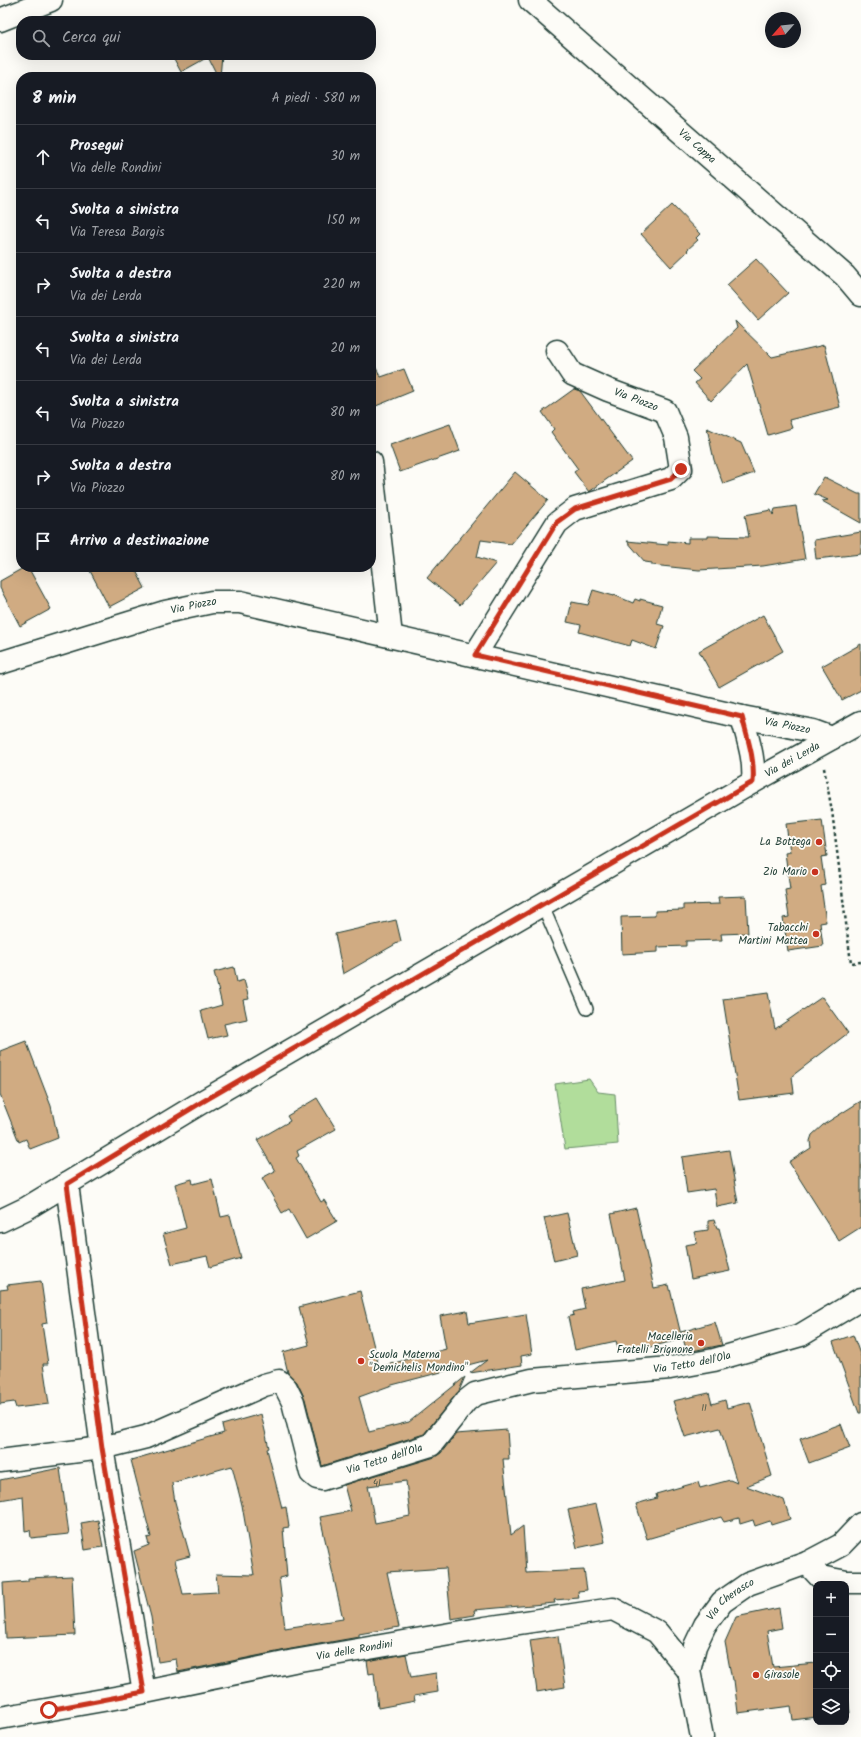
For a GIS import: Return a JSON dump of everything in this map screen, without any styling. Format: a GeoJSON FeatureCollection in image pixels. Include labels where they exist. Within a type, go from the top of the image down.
{"type":"FeatureCollection","features":[{"type":"Feature","properties":{"kind":"street"},"geometry":{"type":"LineString","coordinates":[[0,20],[52,0]]}},
{"type":"Feature","properties":{"kind":"street","name":"Via Cappa"},"geometry":{"type":"LineString","coordinates":[[530,0],[845,276],[861,295]]}},
{"type":"Feature","properties":{"kind":"street","name":"Via Piozzo"},"geometry":{"type":"LineString","coordinates":[[475,655],[557,522],[575,509],[671,479],[681,469],[676,436],[665,412],[572,374],[557,351]]}},
{"type":"Feature","properties":{"kind":"street"},"geometry":{"type":"LineString","coordinates":[[376,506],[391,636]]}},
{"type":"Feature","properties":{"kind":"street","name":"Via Piozzo"},"geometry":{"type":"LineString","coordinates":[[0,663],[166,612],[212,602],[240,602],[742,717],[813,731],[826,742]]}},
{"type":"Feature","properties":{"kind":"street","name":"Via dei Lerda"},"geometry":{"type":"LineString","coordinates":[[742,717],[752,750],[754,768],[753,782]]}},
{"type":"Feature","properties":{"kind":"street"},"geometry":{"type":"LineString","coordinates":[[826,742],[861,722]]}},
{"type":"Feature","properties":{"kind":"street","name":"Via dei Lerda"},"geometry":{"type":"LineString","coordinates":[[0,1221],[26,1208],[202,1102],[542,904],[753,782],[826,742]]}},
{"type":"Feature","properties":{"kind":"street"},"geometry":{"type":"LineString","coordinates":[[67,1184],[102,1448],[144,1692]]}},
{"type":"Feature","properties":{"kind":"street","name":"Via Tetto dell'Ola"},"geometry":{"type":"LineString","coordinates":[[0,1461],[102,1448],[146,1437],[264,1385],[279,1381],[286,1388],[293,1402],[311,1473],[317,1478],[322,1479],[432,1445],[466,1401],[474,1394],[532,1380],[670,1368],[714,1360],[801,1335],[861,1299]]}},
{"type":"Feature","properties":{"kind":"street","name":"Via Cherasco"},"geometry":{"type":"LineString","coordinates":[[702,1737],[689,1671],[695,1646],[705,1625],[722,1602],[748,1584],[807,1563],[840,1545],[861,1524]]}},
{"type":"Feature","properties":{"kind":"street"},"geometry":{"type":"LineString","coordinates":[[807,1563],[820,1577],[847,1582],[861,1582]]}},
{"type":"Feature","properties":{"kind":"street","name":"Via delle Rondini"},"geometry":{"type":"LineString","coordinates":[[0,1718],[144,1692],[294,1661],[485,1628],[613,1609],[656,1632],[689,1671]]}},
{"type":"Feature","properties":{"kind":"lane"},"geometry":{"type":"LineString","coordinates":[[542,904],[587,1009]]}},
{"type":"Feature","properties":{"kind":"path"},"geometry":{"type":"LineString","coordinates":[[826,742],[832,811],[852,963],[861,962]]}},
{"type":"Feature","properties":{"kind":"green space"},"geometry":{"type":"Polygon","coordinates":[[[589,1079],[598,1092],[615,1094],[618,1144],[565,1149],[555,1084],[589,1079]]]}},
{"type":"Feature","properties":{"kind":"building"},"geometry":{"type":"Polygon","coordinates":[[[175,60],[203,60],[181,72],[175,60]]]}},
{"type":"Feature","properties":{"kind":"building"},"geometry":{"type":"Polygon","coordinates":[[[210,60],[222,60],[220,72],[216,72],[210,60]]]}},
{"type":"Feature","properties":{"kind":"building"},"geometry":{"type":"Polygon","coordinates":[[[672,205],[700,234],[696,238],[698,240],[671,267],[641,234],[672,205]]]}},
{"type":"Feature","properties":{"kind":"building"},"geometry":{"type":"Polygon","coordinates":[[[756,259],[788,293],[758,320],[727,285],[756,259]]]}},
{"type":"Feature","properties":{"kind":"building"},"geometry":{"type":"Polygon","coordinates":[[[735,321],[772,357],[824,345],[840,407],[789,420],[792,428],[768,435],[747,364],[711,401],[695,383],[700,379],[692,371],[737,328],[735,321]]]}},
{"type":"Feature","properties":{"kind":"building"},"geometry":{"type":"Polygon","coordinates":[[[376,368],[381,377],[404,369],[413,391],[376,406],[376,368]]]}},
{"type":"Feature","properties":{"kind":"building"},"geometry":{"type":"Polygon","coordinates":[[[574,389],[580,391],[632,461],[589,492],[574,472],[578,469],[551,432],[554,429],[542,412],[574,389]]]}},
{"type":"Feature","properties":{"kind":"building"},"geometry":{"type":"Polygon","coordinates":[[[450,424],[460,451],[400,472],[390,445],[450,424]]]}},
{"type":"Feature","properties":{"kind":"building"},"geometry":{"type":"Polygon","coordinates":[[[707,428],[741,443],[754,473],[723,484],[714,460],[707,428]]]}},
{"type":"Feature","properties":{"kind":"building"},"geometry":{"type":"Polygon","coordinates":[[[515,472],[548,500],[511,544],[481,540],[477,557],[496,563],[460,605],[427,578],[515,472]]]}},
{"type":"Feature","properties":{"kind":"building"},"geometry":{"type":"Polygon","coordinates":[[[824,477],[858,494],[861,494],[861,523],[822,501],[828,500],[814,494],[824,477]]]}},
{"type":"Feature","properties":{"kind":"building"},"geometry":{"type":"Polygon","coordinates":[[[796,506],[805,559],[763,566],[699,570],[652,565],[652,563],[645,562],[627,541],[668,545],[668,541],[688,543],[688,538],[708,538],[708,536],[749,537],[745,515],[771,510],[773,515],[775,509],[796,506]]]}},
{"type":"Feature","properties":{"kind":"building"},"geometry":{"type":"Polygon","coordinates":[[[861,532],[861,554],[816,559],[814,540],[861,532]]]}},
{"type":"Feature","properties":{"kind":"building"},"geometry":{"type":"Polygon","coordinates":[[[16,572],[31,572],[51,609],[20,626],[0,588],[0,581],[16,572]]]}},
{"type":"Feature","properties":{"kind":"building"},"geometry":{"type":"Polygon","coordinates":[[[91,572],[137,572],[145,588],[109,607],[91,572]]]}},
{"type":"Feature","properties":{"kind":"building"},"geometry":{"type":"Polygon","coordinates":[[[593,590],[614,595],[633,603],[635,599],[640,601],[640,599],[662,605],[657,624],[664,626],[656,649],[632,640],[630,646],[579,632],[581,625],[567,622],[572,602],[588,605],[593,590]]]}},
{"type":"Feature","properties":{"kind":"building"},"geometry":{"type":"Polygon","coordinates":[[[763,615],[783,651],[719,687],[699,651],[763,615]]]}},
{"type":"Feature","properties":{"kind":"building"},"geometry":{"type":"Polygon","coordinates":[[[861,644],[861,690],[842,700],[822,666],[861,644]]]}},
{"type":"Feature","properties":{"kind":"building"},"geometry":{"type":"Polygon","coordinates":[[[822,820],[827,856],[821,857],[825,885],[821,886],[826,922],[820,923],[823,946],[788,951],[783,918],[789,917],[785,890],[790,889],[785,853],[790,852],[786,824],[822,820]]]}},
{"type":"Feature","properties":{"kind":"building"},"geometry":{"type":"Polygon","coordinates":[[[746,896],[748,933],[721,934],[722,940],[686,941],[686,946],[658,947],[658,952],[622,954],[621,917],[655,916],[655,911],[683,910],[683,905],[719,904],[718,897],[746,896]]]}},
{"type":"Feature","properties":{"kind":"building"},"geometry":{"type":"Polygon","coordinates":[[[396,920],[401,941],[343,974],[335,934],[396,920]]]}},
{"type":"Feature","properties":{"kind":"building"},"geometry":{"type":"Polygon","coordinates":[[[234,967],[237,982],[244,980],[249,999],[243,1000],[247,1019],[224,1024],[227,1035],[208,1039],[201,1011],[222,1005],[214,972],[234,967]]]}},
{"type":"Feature","properties":{"kind":"building"},"geometry":{"type":"Polygon","coordinates":[[[768,993],[775,1029],[822,997],[848,1033],[792,1076],[794,1093],[739,1100],[723,999],[768,993]]]}},
{"type":"Feature","properties":{"kind":"building"},"geometry":{"type":"Polygon","coordinates":[[[26,1041],[51,1106],[58,1138],[30,1149],[26,1139],[19,1142],[0,1094],[0,1051],[26,1041]]]}},
{"type":"Feature","properties":{"kind":"building"},"geometry":{"type":"Polygon","coordinates":[[[317,1098],[336,1129],[297,1151],[299,1156],[296,1158],[321,1202],[324,1200],[337,1221],[306,1239],[289,1209],[282,1213],[262,1178],[275,1171],[257,1140],[290,1121],[287,1116],[317,1098]]]}},
{"type":"Feature","properties":{"kind":"building"},"geometry":{"type":"Polygon","coordinates":[[[861,1101],[861,1227],[839,1241],[789,1162],[811,1148],[810,1141],[812,1135],[823,1125],[861,1101]]]}},
{"type":"Feature","properties":{"kind":"building"},"geometry":{"type":"Polygon","coordinates":[[[729,1150],[738,1203],[717,1207],[714,1189],[687,1193],[682,1157],[729,1150]]]}},
{"type":"Feature","properties":{"kind":"building"},"geometry":{"type":"Polygon","coordinates":[[[192,1179],[193,1184],[212,1179],[221,1217],[230,1215],[241,1258],[210,1267],[207,1256],[172,1264],[163,1234],[186,1228],[175,1184],[192,1179]]]}},
{"type":"Feature","properties":{"kind":"building"},"geometry":{"type":"Polygon","coordinates":[[[636,1208],[654,1288],[669,1285],[682,1339],[634,1351],[619,1352],[616,1341],[575,1350],[568,1317],[574,1315],[573,1312],[585,1309],[581,1289],[625,1280],[611,1214],[636,1208]]]}},
{"type":"Feature","properties":{"kind":"building"},"geometry":{"type":"Polygon","coordinates":[[[567,1213],[577,1255],[554,1261],[544,1218],[567,1213]]]}},
{"type":"Feature","properties":{"kind":"building"},"geometry":{"type":"Polygon","coordinates":[[[714,1220],[717,1228],[719,1228],[730,1271],[691,1279],[685,1245],[697,1243],[694,1232],[708,1230],[708,1221],[714,1220]]]}},
{"type":"Feature","properties":{"kind":"building"},"geometry":{"type":"Polygon","coordinates":[[[41,1281],[47,1323],[42,1324],[48,1364],[43,1364],[49,1404],[16,1408],[14,1402],[0,1404],[0,1290],[8,1289],[7,1285],[41,1281]]]}},
{"type":"Feature","properties":{"kind":"building"},"geometry":{"type":"Polygon","coordinates":[[[360,1291],[379,1367],[446,1349],[440,1316],[467,1311],[469,1323],[526,1314],[532,1354],[521,1356],[522,1365],[470,1373],[487,1360],[392,1385],[359,1397],[369,1432],[409,1422],[465,1377],[459,1391],[424,1434],[322,1466],[305,1399],[297,1382],[288,1373],[283,1352],[309,1345],[299,1307],[360,1291]]]}},
{"type":"Feature","properties":{"kind":"building"},"geometry":{"type":"Polygon","coordinates":[[[715,1322],[722,1345],[687,1352],[681,1332],[715,1322]]]}},
{"type":"Feature","properties":{"kind":"building"},"geometry":{"type":"Polygon","coordinates":[[[853,1335],[861,1357],[861,1413],[859,1413],[833,1342],[853,1335]]]}},
{"type":"Feature","properties":{"kind":"building"},"geometry":{"type":"Polygon","coordinates":[[[709,1393],[712,1404],[725,1400],[727,1408],[750,1402],[772,1476],[746,1486],[784,1500],[790,1519],[771,1525],[770,1521],[755,1526],[753,1520],[740,1524],[739,1518],[724,1522],[721,1517],[647,1539],[636,1504],[657,1498],[656,1494],[698,1482],[700,1488],[730,1480],[737,1483],[720,1428],[685,1437],[673,1401],[709,1393]]]}},
{"type":"Feature","properties":{"kind":"building"},"geometry":{"type":"Polygon","coordinates":[[[261,1414],[269,1448],[267,1449],[282,1508],[286,1507],[289,1527],[283,1528],[287,1576],[279,1578],[285,1628],[343,1619],[320,1517],[351,1511],[344,1485],[435,1457],[441,1453],[456,1434],[507,1430],[509,1459],[503,1459],[511,1535],[523,1526],[526,1573],[584,1570],[587,1590],[578,1591],[579,1598],[554,1600],[555,1603],[474,1610],[475,1615],[451,1619],[446,1568],[387,1572],[399,1627],[359,1634],[359,1637],[178,1672],[176,1659],[158,1662],[151,1617],[134,1551],[149,1545],[147,1538],[151,1537],[131,1460],[224,1433],[222,1425],[261,1414]],[[232,1466],[172,1483],[175,1502],[190,1556],[175,1560],[183,1594],[218,1592],[216,1574],[254,1575],[242,1505],[232,1466]],[[406,1481],[368,1486],[375,1523],[410,1516],[406,1481]]]}},
{"type":"Feature","properties":{"kind":"building"},"geometry":{"type":"Polygon","coordinates":[[[841,1424],[850,1448],[809,1463],[800,1439],[841,1424]]]}},
{"type":"Feature","properties":{"kind":"building"},"geometry":{"type":"Polygon","coordinates":[[[60,1468],[69,1534],[31,1538],[30,1530],[25,1531],[23,1496],[0,1500],[0,1480],[60,1468]]]}},
{"type":"Feature","properties":{"kind":"building"},"geometry":{"type":"Polygon","coordinates":[[[596,1504],[605,1542],[577,1548],[568,1510],[596,1504]]]}},
{"type":"Feature","properties":{"kind":"building"},"geometry":{"type":"Polygon","coordinates":[[[98,1520],[103,1547],[85,1550],[81,1523],[98,1520]]]}},
{"type":"Feature","properties":{"kind":"building"},"geometry":{"type":"Polygon","coordinates":[[[72,1576],[75,1635],[6,1638],[3,1583],[28,1581],[28,1578],[72,1576]]]}},
{"type":"Feature","properties":{"kind":"building"},"geometry":{"type":"Polygon","coordinates":[[[779,1608],[782,1628],[767,1631],[773,1667],[813,1663],[813,1717],[793,1720],[791,1706],[738,1713],[734,1680],[732,1680],[725,1642],[736,1617],[779,1608]]]}},
{"type":"Feature","properties":{"kind":"building"},"geometry":{"type":"Polygon","coordinates":[[[558,1636],[565,1687],[537,1692],[530,1640],[558,1636]]]}},
{"type":"Feature","properties":{"kind":"building"},"geometry":{"type":"Polygon","coordinates":[[[406,1654],[411,1677],[436,1673],[438,1692],[414,1696],[415,1701],[378,1708],[374,1673],[369,1674],[367,1661],[406,1654]]]}},
{"type":"Feature","properties":{"kind":"place","name":"La Bottega"},"geometry":{"type":"Point","coordinates":[819,842]}},
{"type":"Feature","properties":{"kind":"place","name":"Zio Mario"},"geometry":{"type":"Point","coordinates":[815,872]}},
{"type":"Feature","properties":{"kind":"place","name":"Tabacchi Martini Mattea"},"geometry":{"type":"Point","coordinates":[816,934]}},
{"type":"Feature","properties":{"kind":"place","name":"Macelleria Fratelli Brignone"},"geometry":{"type":"Point","coordinates":[701,1343]}},
{"type":"Feature","properties":{"kind":"place","name":"Scuola Materna \"Demichelis Mondino\""},"geometry":{"type":"Point","coordinates":[361,1361]}},
{"type":"Feature","properties":{"kind":"place","name":"Girasole"},"geometry":{"type":"Point","coordinates":[756,1675]}},
{"type":"Feature","properties":{"kind":"route"},"geometry":{"type":"LineString","coordinates":[[49,1710],[144,1692],[102,1448],[67,1184],[202,1102],[753,782],[754,768],[752,750],[742,717],[475,655],[557,522],[575,509],[671,479],[681,469]]}}]}
